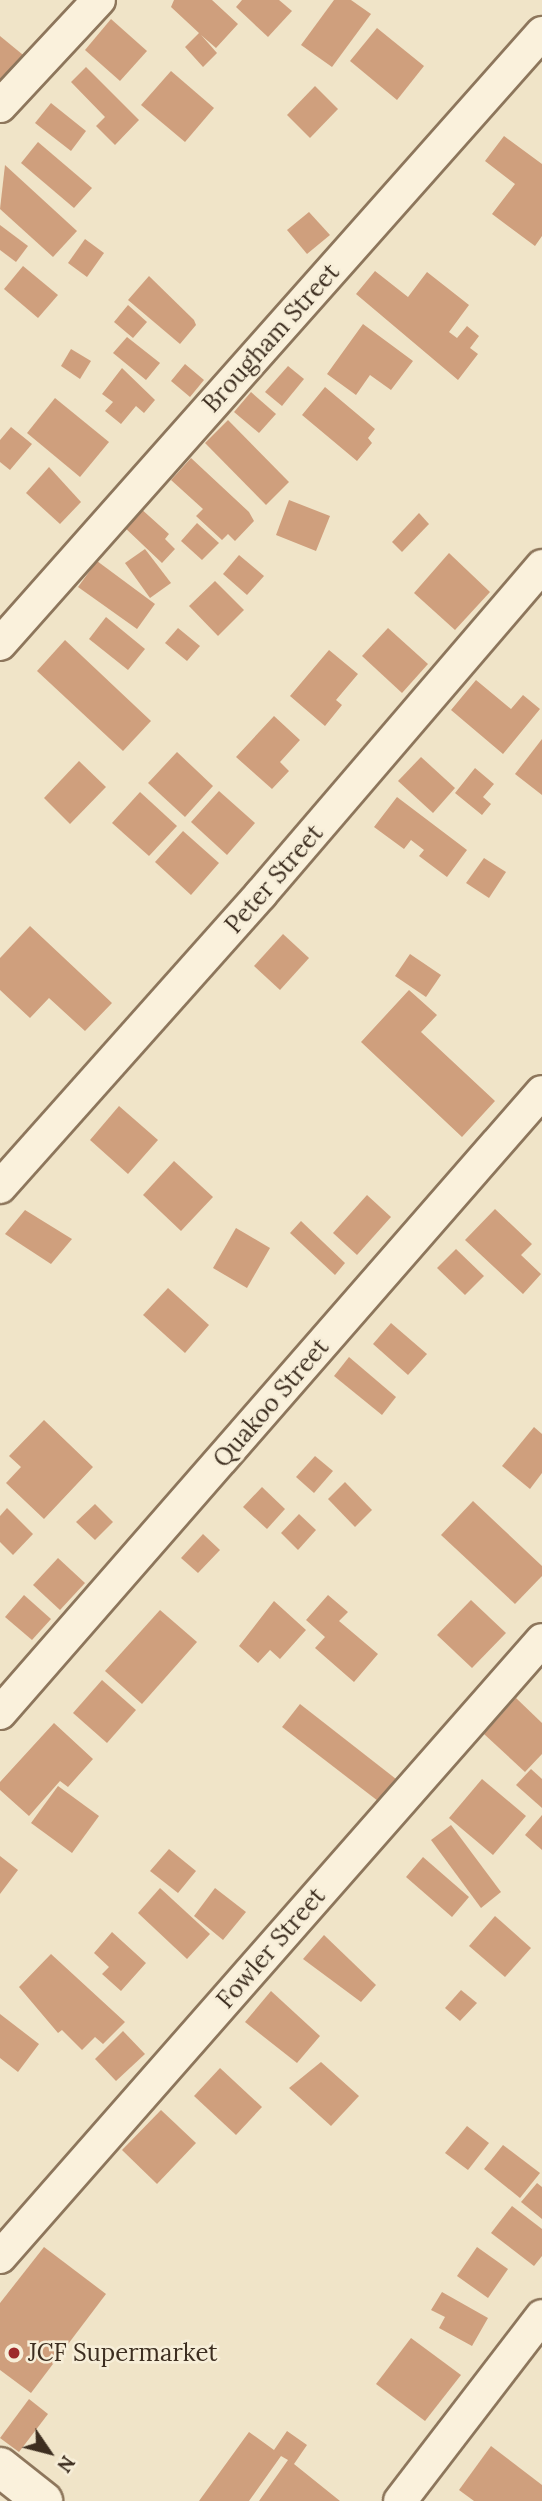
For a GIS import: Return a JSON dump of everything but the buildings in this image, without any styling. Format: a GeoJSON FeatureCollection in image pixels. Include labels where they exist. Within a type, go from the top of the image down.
{"type":"FeatureCollection","features":[{"type":"Feature","properties":{"kind":"main road"},"geometry":{"type":"LineString","coordinates":[[0,2468],[43,2501]]}},
{"type":"Feature","properties":{"kind":"street"},"geometry":{"type":"LineString","coordinates":[[0,106],[99,0]]}},
{"type":"Feature","properties":{"kind":"street","name":"Brougham Street"},"geometry":{"type":"LineString","coordinates":[[0,644],[542,33]]}},
{"type":"Feature","properties":{"kind":"street","name":"Peter Street"},"geometry":{"type":"LineString","coordinates":[[0,1187],[261,894],[542,566]]}},
{"type":"Feature","properties":{"kind":"street","name":"Quakoo Street"},"geometry":{"type":"LineString","coordinates":[[0,1713],[542,1092]]}},
{"type":"Feature","properties":{"kind":"street","name":"Fowler Street"},"geometry":{"type":"LineString","coordinates":[[0,2257],[542,1640]]}},
{"type":"Feature","properties":{"kind":"street"},"geometry":{"type":"LineString","coordinates":[[400,2501],[542,2316]]}},
{"type":"Feature","properties":{"kind":"place","name":"JCF Supermarket"},"geometry":{"type":"Point","coordinates":[14,2353]}}]}
